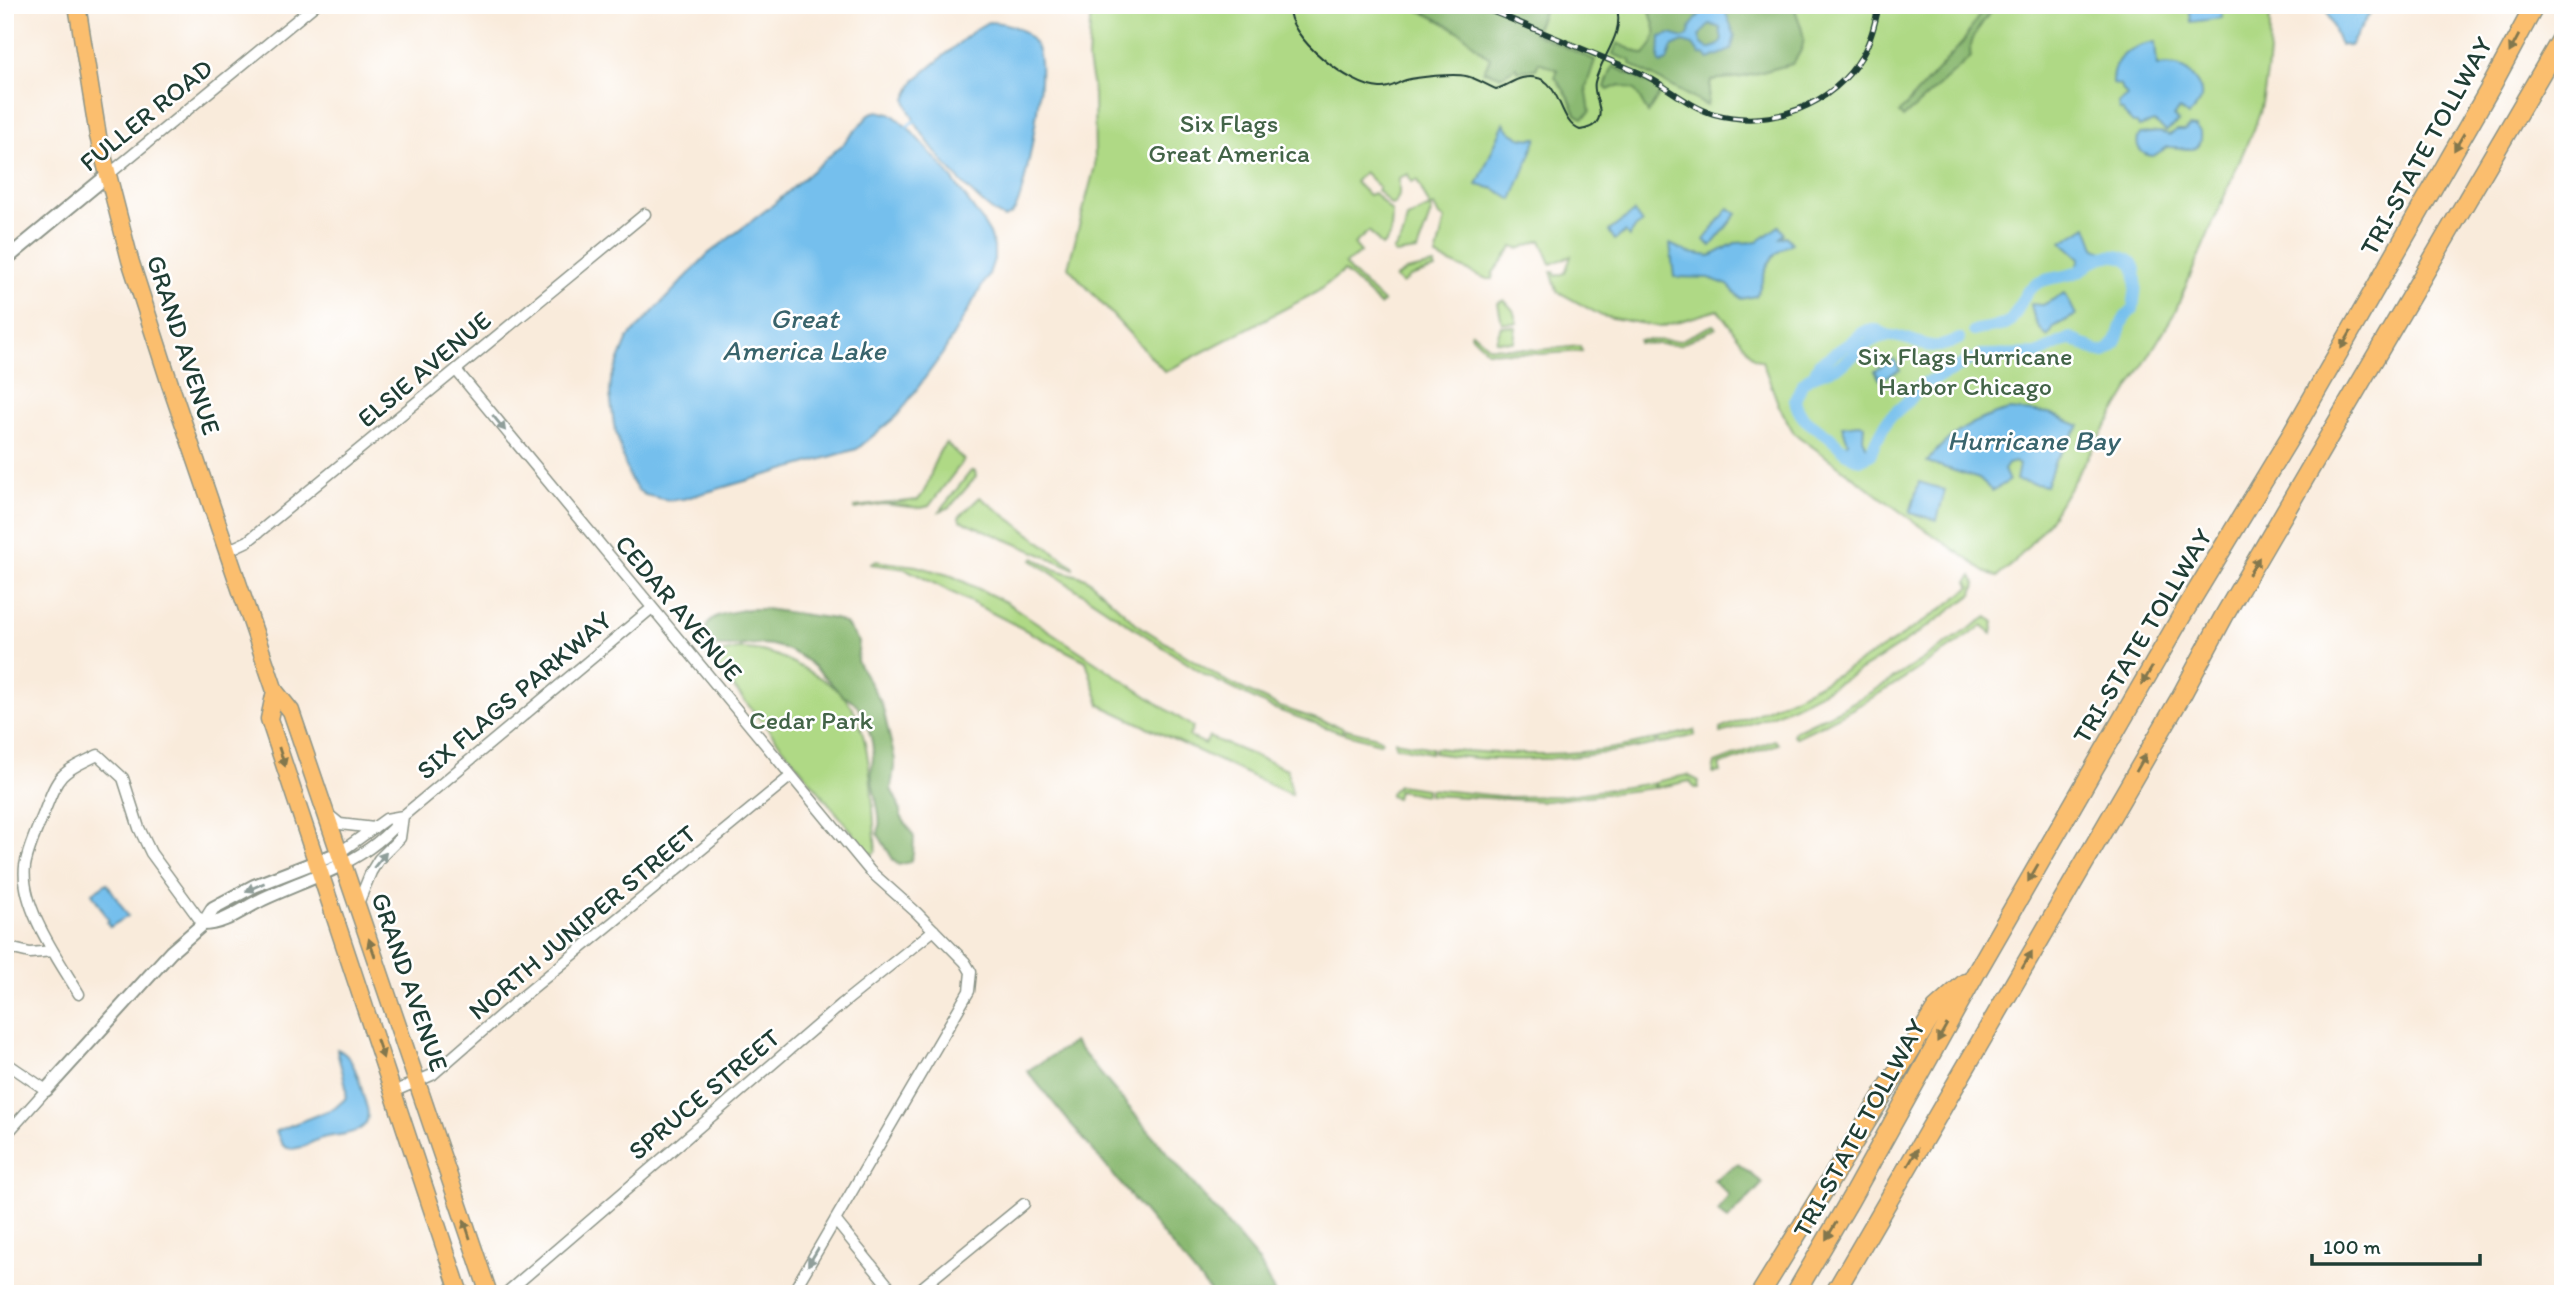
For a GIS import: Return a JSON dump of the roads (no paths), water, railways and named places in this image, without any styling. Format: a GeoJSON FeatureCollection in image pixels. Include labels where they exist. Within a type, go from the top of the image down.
{"type":"FeatureCollection","features":[{"type":"Feature","properties":{"kind":"highway","name":"TRI-STATE TOLLWAY"},"geometry":{"type":"LineString","coordinates":[[1795,1294],[1976,973],[2181,617],[2290,437],[2535,5]]}},
{"type":"Feature","properties":{"kind":"highway"},"geometry":{"type":"LineString","coordinates":[[1834,1294],[2180,698],[2224,616],[2563,36]]}},
{"type":"Feature","properties":{"kind":"highway"},"geometry":{"type":"LineString","coordinates":[[1760,1294],[1936,1009],[1976,973]]}},
{"type":"Feature","properties":{"kind":"main road","name":"GRAND AVENUE"},"geometry":{"type":"LineString","coordinates":[[77,5],[91,95],[108,175],[150,324],[275,691],[291,711],[489,1294]]}},
{"type":"Feature","properties":{"kind":"main road","name":"GRAND AVENUE"},"geometry":{"type":"LineString","coordinates":[[275,691],[269,719],[460,1294]]}},
{"type":"Feature","properties":{"kind":"street","name":"FULLER ROAD"},"geometry":{"type":"LineString","coordinates":[[5,260],[315,5]]}},
{"type":"Feature","properties":{"kind":"street","name":"ELSIE AVENUE"},"geometry":{"type":"LineString","coordinates":[[227,551],[248,541],[645,214]]}},
{"type":"Feature","properties":{"kind":"street","name":"CEDAR AVENUE"},"geometry":{"type":"LineString","coordinates":[[456,370],[870,871],[934,930],[965,962],[971,972],[969,991],[792,1294]]}},
{"type":"Feature","properties":{"kind":"street","name":"SIX FLAGS PARKWAY"},"geometry":{"type":"LineString","coordinates":[[341,859],[362,855],[381,840],[403,816],[652,608]]}},
{"type":"Feature","properties":{"kind":"street"},"geometry":{"type":"LineString","coordinates":[[79,994],[34,914],[25,876],[36,832],[65,770],[97,755],[123,778],[139,828],[151,853],[203,925]]}},
{"type":"Feature","properties":{"kind":"street","name":"NORTH JUNIPER STREET"},"geometry":{"type":"LineString","coordinates":[[394,1091],[432,1075],[517,1001],[791,776]]}},
{"type":"Feature","properties":{"kind":"street","name":"SIX FLAGS PARKWAY"},"geometry":{"type":"LineString","coordinates":[[325,810],[340,824],[374,828]]}},
{"type":"Feature","properties":{"kind":"street","name":"SIX FLAGS PARKWAY"},"geometry":{"type":"LineString","coordinates":[[341,859],[386,818],[403,816]]}},
{"type":"Feature","properties":{"kind":"street","name":"SIX FLAGS PARKWAY"},"geometry":{"type":"LineString","coordinates":[[357,906],[370,872],[400,838],[403,816]]}},
{"type":"Feature","properties":{"kind":"street"},"geometry":{"type":"LineString","coordinates":[[5,1136],[171,952],[203,925],[213,908],[254,887],[319,869],[341,859]]}},
{"type":"Feature","properties":{"kind":"street","name":"SPRUCE STREET"},"geometry":{"type":"LineString","coordinates":[[505,1294],[777,1060],[934,930]]}},
{"type":"Feature","properties":{"kind":"street"},"geometry":{"type":"LineString","coordinates":[[5,947],[30,953],[53,951]]}},
{"type":"Feature","properties":{"kind":"street"},"geometry":{"type":"LineString","coordinates":[[5,1062],[46,1090]]}},
{"type":"Feature","properties":{"kind":"street"},"geometry":{"type":"LineString","coordinates":[[914,1294],[1024,1204]]}},
{"type":"Feature","properties":{"kind":"street"},"geometry":{"type":"LineString","coordinates":[[835,1220],[895,1294]]}},
{"type":"Feature","properties":{"kind":"water"},"geometry":{"type":"Polygon","coordinates":[[[1707,5],[1729,5],[1726,13],[1735,36],[1731,50],[1709,59],[1700,55],[1693,45],[1683,42],[1672,47],[1667,61],[1661,64],[1660,37],[1670,34],[1684,38],[1688,36],[1691,26],[1707,5]],[[1710,24],[1699,36],[1702,44],[1709,49],[1719,45],[1722,40],[1720,28],[1710,24]]]}},
{"type":"Feature","properties":{"kind":"water"},"geometry":{"type":"Polygon","coordinates":[[[2189,5],[2220,5],[2222,18],[2191,22],[2189,5]]]}},
{"type":"Feature","properties":{"kind":"water"},"geometry":{"type":"Polygon","coordinates":[[[2327,5],[2375,5],[2350,46],[2340,45],[2328,15],[2327,5]]]}},
{"type":"Feature","properties":{"kind":"water"},"geometry":{"type":"Polygon","coordinates":[[[988,22],[1003,23],[1022,31],[1033,41],[1040,60],[1035,127],[1021,195],[1016,208],[1004,218],[992,211],[946,165],[919,128],[906,99],[915,80],[988,22]]]}},
{"type":"Feature","properties":{"kind":"water"},"geometry":{"type":"Polygon","coordinates":[[[2155,42],[2157,66],[2175,65],[2184,69],[2195,80],[2201,93],[2200,103],[2188,116],[2180,109],[2173,116],[2179,122],[2166,131],[2154,122],[2139,127],[2137,123],[2133,123],[2119,110],[2118,104],[2127,96],[2119,85],[2112,84],[2115,67],[2124,54],[2138,46],[2155,42]]]}},
{"type":"Feature","properties":{"kind":"water","name":"Great America Lake"},"geometry":{"type":"Polygon","coordinates":[[[878,111],[893,115],[945,169],[981,219],[994,247],[994,259],[989,274],[943,353],[898,415],[857,449],[683,499],[668,500],[645,495],[630,479],[614,425],[610,394],[611,380],[628,338],[708,254],[774,204],[842,145],[871,113],[878,111]]]}},
{"type":"Feature","properties":{"kind":"water"},"geometry":{"type":"Polygon","coordinates":[[[1504,123],[1518,136],[1537,138],[1512,200],[1495,189],[1477,185],[1504,123]]]}},
{"type":"Feature","properties":{"kind":"water"},"geometry":{"type":"Polygon","coordinates":[[[2189,126],[2196,127],[2201,132],[2201,140],[2196,148],[2168,147],[2153,156],[2139,149],[2137,142],[2140,134],[2160,132],[2169,135],[2189,126]]]}},
{"type":"Feature","properties":{"kind":"water"},"geometry":{"type":"Polygon","coordinates":[[[1729,208],[1737,214],[1711,246],[1704,240],[1729,208]]]}},
{"type":"Feature","properties":{"kind":"water"},"geometry":{"type":"Polygon","coordinates":[[[1634,212],[1642,223],[1629,237],[1625,232],[1615,240],[1609,231],[1634,212]]]}},
{"type":"Feature","properties":{"kind":"water"},"geometry":{"type":"Polygon","coordinates":[[[1779,226],[1784,233],[1780,238],[1786,236],[1792,243],[1770,261],[1756,296],[1741,299],[1728,285],[1709,278],[1674,277],[1670,244],[1689,253],[1711,256],[1735,243],[1757,242],[1779,226]]]}},
{"type":"Feature","properties":{"kind":"water"},"geometry":{"type":"Polygon","coordinates":[[[2087,226],[2095,247],[2110,256],[2097,259],[2076,273],[2080,258],[2062,242],[2087,226]]]}},
{"type":"Feature","properties":{"kind":"water"},"geometry":{"type":"Polygon","coordinates":[[[2065,293],[2076,315],[2054,327],[2048,337],[2036,322],[2031,304],[2043,305],[2065,293]]]}},
{"type":"Feature","properties":{"kind":"water"},"geometry":{"type":"Polygon","coordinates":[[[1894,359],[1900,370],[1880,380],[1875,371],[1894,359]]]}},
{"type":"Feature","properties":{"kind":"water","name":"Hurricane Bay"},"geometry":{"type":"Polygon","coordinates":[[[2009,410],[2049,413],[2080,426],[2055,461],[2046,486],[2016,480],[2019,465],[2015,462],[2008,464],[2004,470],[2009,481],[1992,491],[1979,479],[1927,462],[1944,443],[1963,429],[2009,410]]]}},
{"type":"Feature","properties":{"kind":"water"},"geometry":{"type":"Polygon","coordinates":[[[1864,425],[1863,438],[1870,455],[1860,460],[1840,449],[1848,442],[1842,426],[1864,425]]]}},
{"type":"Feature","properties":{"kind":"water"},"geometry":{"type":"Polygon","coordinates":[[[1919,482],[1945,490],[1937,520],[1910,513],[1919,482]]]}},
{"type":"Feature","properties":{"kind":"water"},"geometry":{"type":"Polygon","coordinates":[[[107,883],[128,916],[110,927],[92,893],[107,883]]]}},
{"type":"Feature","properties":{"kind":"water"},"geometry":{"type":"Polygon","coordinates":[[[337,1049],[349,1058],[357,1074],[367,1108],[368,1118],[365,1125],[352,1132],[319,1139],[300,1148],[284,1146],[276,1131],[335,1108],[345,1099],[346,1088],[337,1049]]]}},
{"type":"Feature","properties":{"kind":"waterway"},"geometry":{"type":"LineString","coordinates":[[907,127],[914,121]]}},
{"type":"Feature","properties":{"kind":"waterway"},"geometry":{"type":"LineString","coordinates":[[1974,331],[2007,324],[2027,292],[2035,285],[2075,273],[2095,260],[2108,256],[2125,258],[2135,270],[2133,309],[2123,320],[2115,342],[2105,352],[2070,338],[2037,354],[1981,355]]}},
{"type":"Feature","properties":{"kind":"waterway"},"geometry":{"type":"LineString","coordinates":[[1814,374],[1819,364],[1861,333],[1877,330],[1889,336]]}},
{"type":"Feature","properties":{"kind":"waterway"},"geometry":{"type":"LineString","coordinates":[[1805,381],[1839,366],[1871,341],[1884,336],[1901,337],[1931,346],[1948,344],[1959,339]]}},
{"type":"Feature","properties":{"kind":"waterway"},"geometry":{"type":"LineString","coordinates":[[1878,438],[1888,419],[1921,385],[1971,359]]}},
{"type":"Feature","properties":{"kind":"waterway"},"geometry":{"type":"LineString","coordinates":[[1802,384],[1795,400],[1799,412],[1844,451],[1860,460],[1870,455],[1876,440]]}},
{"type":"Feature","properties":{"kind":"tram line"},"geometry":{"type":"LineString","coordinates":[[1289,5],[1297,31],[1308,45],[1337,70],[1353,79],[1384,88],[1411,79],[1460,75],[1496,89],[1522,78],[1535,77],[1552,88],[1566,117],[1580,130],[1593,126],[1599,116],[1595,82],[1618,26],[1616,5]]}},
{"type":"Feature","properties":{"kind":"railway"},"geometry":{"type":"LineString","coordinates":[[1477,5],[1640,73],[1704,110],[1735,118],[1757,118],[1798,109],[1834,88],[1862,56],[1879,5]]}},
{"type":"Feature","properties":{"kind":"park label","name":"Six Flags Great America"},"geometry":{"type":"Point","coordinates":[1229,138]}},
{"type":"Feature","properties":{"kind":"park label","name":"Six Flags Hurricane Harbor Chicago"},"geometry":{"type":"Point","coordinates":[1965,371]}},
{"type":"Feature","properties":{"kind":"park label","name":"Cedar Park"},"geometry":{"type":"Point","coordinates":[811,720]}}]}
